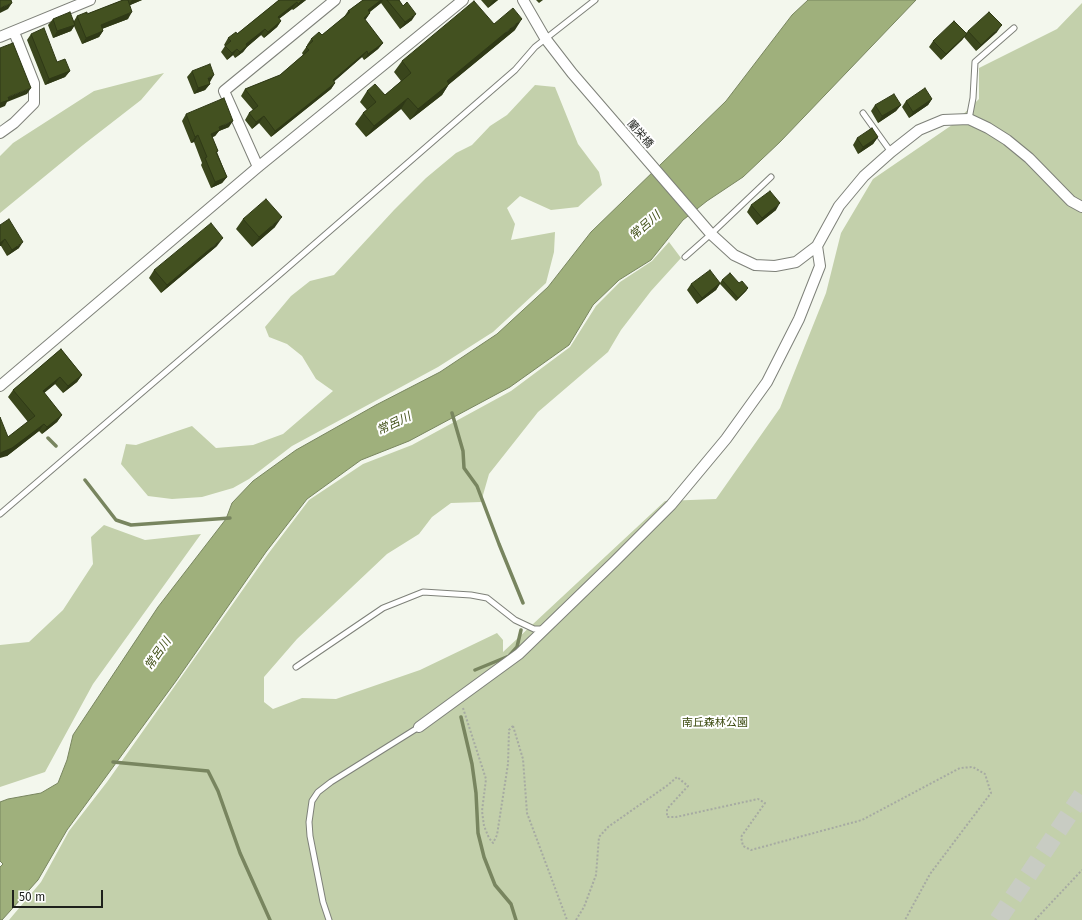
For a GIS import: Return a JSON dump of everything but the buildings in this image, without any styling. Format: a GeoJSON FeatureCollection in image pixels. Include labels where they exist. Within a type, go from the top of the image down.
{"type":"FeatureCollection","features":[{"type":"Feature","properties":{"kind":"street"},"geometry":{"type":"LineString","coordinates":[[0,37],[90,0]]}},
{"type":"Feature","properties":{"kind":"street"},"geometry":{"type":"LineString","coordinates":[[258,167],[224,91],[335,0]]}},
{"type":"Feature","properties":{"kind":"street"},"geometry":{"type":"LineString","coordinates":[[0,386],[258,167],[462,0]]}},
{"type":"Feature","properties":{"kind":"street","name":"蘭栄橋"},"geometry":{"type":"LineString","coordinates":[[523,0],[556,54],[709,232],[734,255],[754,265],[776,266],[796,262],[817,246]]}},
{"type":"Feature","properties":{"kind":"street"},"geometry":{"type":"LineString","coordinates":[[0,133],[14,123],[34,103],[34,83],[14,32]]}},
{"type":"Feature","properties":{"kind":"street"},"geometry":{"type":"LineString","coordinates":[[419,727],[519,654],[672,505],[726,439],[767,382],[799,319],[820,266],[817,246],[839,206],[864,176],[919,130],[943,120],[969,119],[1007,140],[1029,158],[1071,201],[1082,207]]}},
{"type":"Feature","properties":{"kind":"lane"},"geometry":{"type":"LineString","coordinates":[[0,514],[503,81],[545,38],[595,0]]}},
{"type":"Feature","properties":{"kind":"lane"},"geometry":{"type":"LineString","coordinates":[[969,119],[973,98],[975,62],[1014,28]]}},
{"type":"Feature","properties":{"kind":"lane"},"geometry":{"type":"LineString","coordinates":[[863,113],[891,152]]}},
{"type":"Feature","properties":{"kind":"lane"},"geometry":{"type":"LineString","coordinates":[[685,257],[709,232],[771,177]]}},
{"type":"Feature","properties":{"kind":"lane"},"geometry":{"type":"LineString","coordinates":[[296,667],[383,608],[423,592],[471,595],[487,598],[515,620],[534,629],[545,629]]}},
{"type":"Feature","properties":{"kind":"lane"},"geometry":{"type":"LineString","coordinates":[[329,920],[323,902],[310,836],[309,822],[312,801],[318,792],[332,782],[419,727]]}},
{"type":"Feature","properties":{"kind":"path"},"geometry":{"type":"LineString","coordinates":[[459,698],[486,779],[482,811],[484,826],[493,843],[497,836],[508,764],[509,730],[513,726],[523,759],[527,813],[568,920]]}},
{"type":"Feature","properties":{"kind":"path"},"geometry":{"type":"LineString","coordinates":[[576,920],[584,907],[596,876],[599,837],[608,827],[677,777],[688,786],[667,809],[667,817],[676,818],[758,799],[765,803],[741,836],[743,846],[751,850],[862,820],[960,768],[973,767],[985,774],[991,793],[930,874],[905,920]]}},
{"type":"Feature","properties":{"kind":"path"},"geometry":{"type":"LineString","coordinates":[[1035,920],[1082,870]]}},
{"type":"Feature","properties":{"kind":"green space","name":"南丘森林公園"},"geometry":{"type":"Polygon","coordinates":[[[1082,3],[1082,920],[9,920],[41,882],[69,831],[107,782],[268,554],[309,500],[363,464],[412,445],[511,391],[570,347],[596,306],[620,282],[652,261],[669,242],[681,258],[651,291],[621,330],[608,352],[538,412],[489,474],[481,502],[451,503],[432,517],[419,534],[387,554],[297,639],[264,677],[264,702],[273,709],[302,698],[336,699],[420,670],[497,633],[503,640],[503,652],[665,501],[716,499],[780,408],[826,293],[841,233],[873,179],[952,125],[979,99],[979,68],[1057,29],[1082,3]]]}},
{"type":"Feature","properties":{"kind":"green space"},"geometry":{"type":"Polygon","coordinates":[[[164,73],[141,100],[0,213],[0,156],[13,143],[94,91],[164,73]]]}},
{"type":"Feature","properties":{"kind":"green space"},"geometry":{"type":"Polygon","coordinates":[[[535,85],[555,87],[578,144],[599,172],[602,185],[578,207],[551,210],[520,196],[507,208],[515,224],[511,240],[555,232],[554,252],[546,283],[493,332],[438,367],[292,446],[249,479],[233,488],[202,497],[172,499],[148,496],[121,464],[126,444],[136,445],[192,426],[216,448],[253,445],[283,434],[333,391],[316,379],[302,356],[287,344],[269,337],[265,327],[291,296],[310,281],[334,275],[426,178],[456,153],[472,145],[490,126],[507,115],[535,85]]]}},
{"type":"Feature","properties":{"kind":"green space"},"geometry":{"type":"Polygon","coordinates":[[[104,525],[145,540],[201,534],[93,684],[45,772],[0,787],[0,645],[29,642],[63,610],[93,564],[91,537],[104,525]]]}},
{"type":"Feature","properties":{"kind":"water","name":"常呂川"},"geometry":{"type":"Polygon","coordinates":[[[808,0],[916,0],[780,142],[743,177],[707,201],[683,220],[651,260],[619,280],[593,305],[569,345],[510,387],[409,441],[361,460],[307,499],[266,552],[176,681],[67,830],[38,880],[2,920],[0,920],[0,867],[3,864],[0,861],[0,802],[8,799],[41,793],[58,783],[67,760],[73,735],[158,607],[226,519],[232,503],[253,481],[296,450],[376,405],[440,372],[497,334],[548,287],[591,232],[726,101],[792,15],[808,0]]]}},
{"type":"Feature","properties":{"kind":"waterway"},"geometry":{"type":"LineString","coordinates":[[452,413],[463,451],[464,468],[477,486],[523,603]]}},
{"type":"Feature","properties":{"kind":"waterway"},"geometry":{"type":"LineString","coordinates":[[48,438],[56,446]]}},
{"type":"Feature","properties":{"kind":"waterway"},"geometry":{"type":"LineString","coordinates":[[85,480],[116,520],[131,525],[230,518]]}},
{"type":"Feature","properties":{"kind":"waterway"},"geometry":{"type":"LineString","coordinates":[[475,670],[509,656],[517,647],[521,630]]}},
{"type":"Feature","properties":{"kind":"waterway"},"geometry":{"type":"LineString","coordinates":[[461,717],[472,764],[476,793],[478,833],[484,857],[495,885],[511,904],[516,920]]}},
{"type":"Feature","properties":{"kind":"waterway"},"geometry":{"type":"LineString","coordinates":[[113,762],[208,771],[218,791],[240,853],[270,920]]}},
{"type":"Feature","properties":{"kind":"tunnel"},"geometry":{"type":"LineString","coordinates":[[998,920],[1082,795]]}}]}
